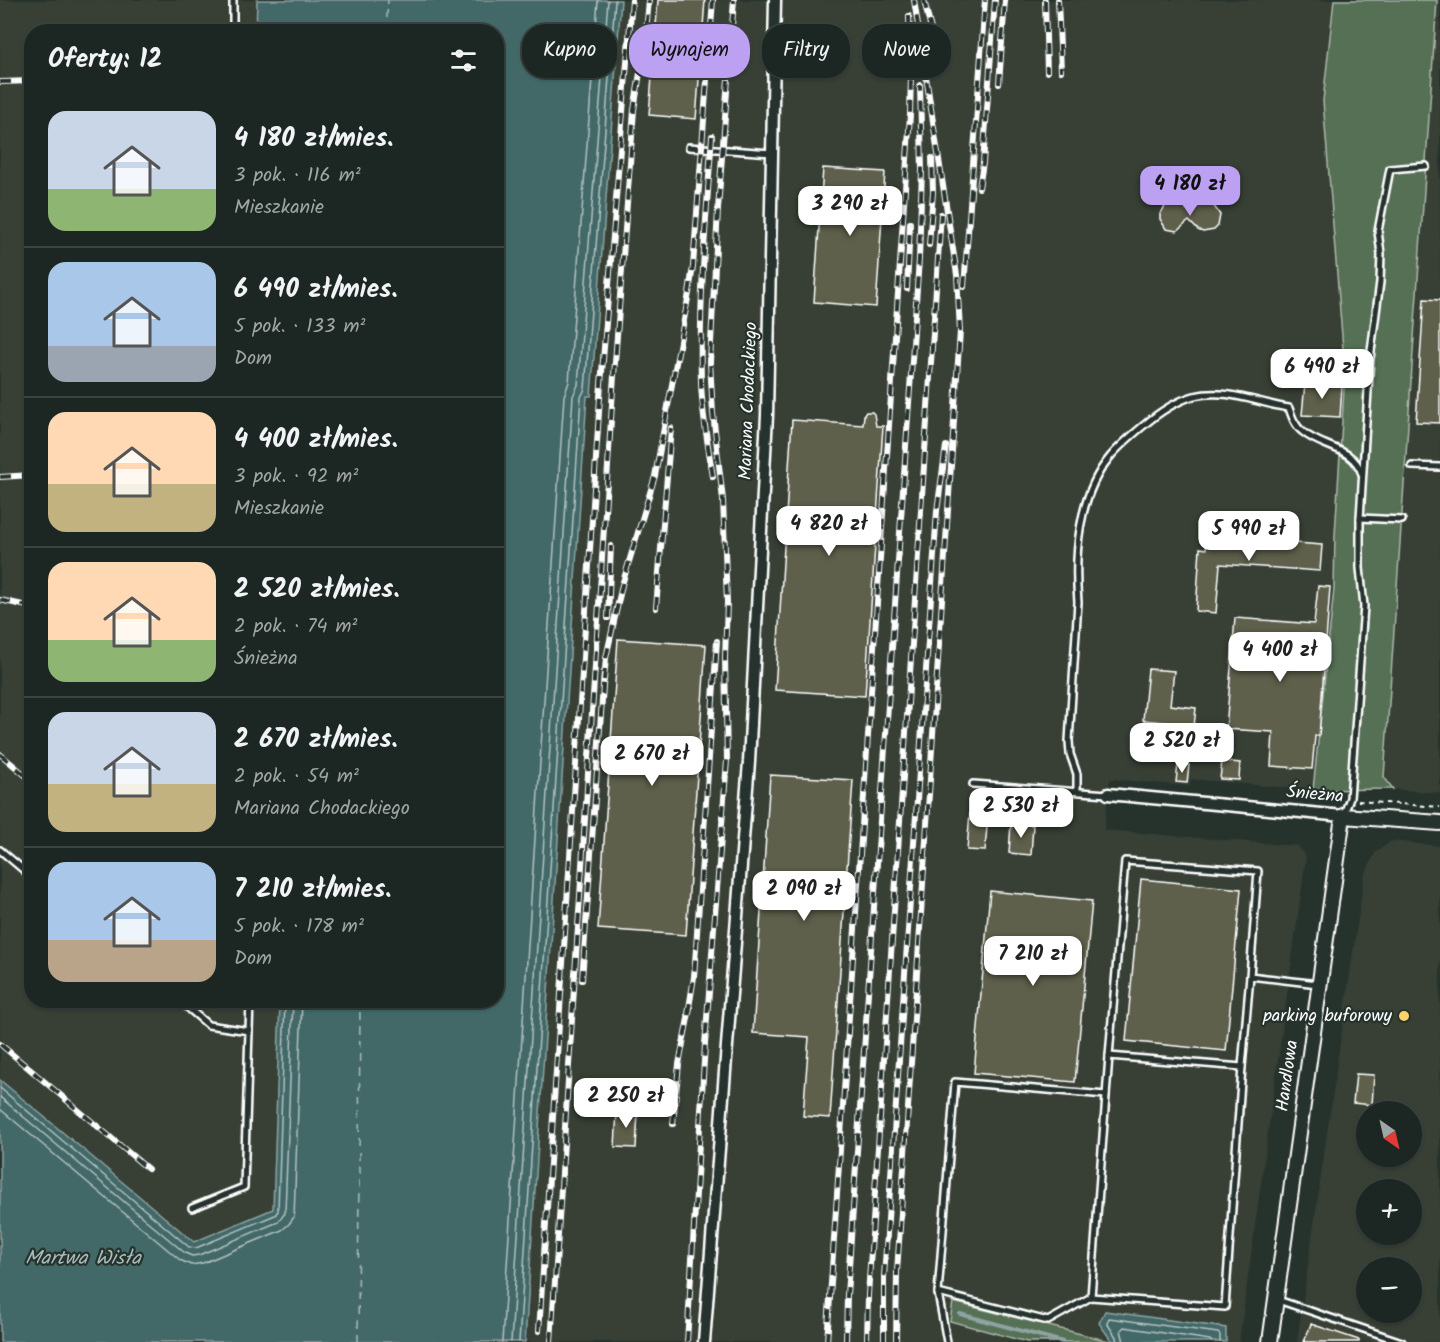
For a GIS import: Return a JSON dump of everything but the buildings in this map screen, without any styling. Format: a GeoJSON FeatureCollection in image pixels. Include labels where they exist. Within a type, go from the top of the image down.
{"type":"FeatureCollection","features":[{"type":"Feature","properties":{"kind":"street","name":"Mariana Chodackiego"},"geometry":{"type":"LineString","coordinates":[[704,1342],[749,762],[766,415],[775,0]]}},
{"type":"Feature","properties":{"kind":"street","name":"Śnieżna"},"geometry":{"type":"LineString","coordinates":[[1108,794],[1440,823]]}},
{"type":"Feature","properties":{"kind":"street","name":"Handlowa"},"geometry":{"type":"LineString","coordinates":[[1269,1342],[1343,816]]}},
{"type":"Feature","properties":{"kind":"lane"},"geometry":{"type":"LineString","coordinates":[[233,0],[233,24]]}},
{"type":"Feature","properties":{"kind":"lane"},"geometry":{"type":"LineString","coordinates":[[689,147],[772,153]]}},
{"type":"Feature","properties":{"kind":"lane"},"geometry":{"type":"LineString","coordinates":[[1343,816],[1349,800],[1364,606],[1360,568],[1360,518],[1370,359],[1382,254],[1378,231],[1390,168],[1426,166]]}},
{"type":"Feature","properties":{"kind":"lane"},"geometry":{"type":"LineString","coordinates":[[1077,791],[1077,774],[1070,754],[1069,741],[1078,602],[1077,544],[1092,487],[1108,459],[1153,418],[1172,406],[1194,396],[1238,396],[1289,408],[1293,420],[1301,431],[1311,438],[1346,452],[1360,466],[1363,478]]}},
{"type":"Feature","properties":{"kind":"lane"},"geometry":{"type":"LineString","coordinates":[[1412,466],[1440,468]]}},
{"type":"Feature","properties":{"kind":"lane"},"geometry":{"type":"LineString","coordinates":[[1360,518],[1402,520]]}},
{"type":"Feature","properties":{"kind":"lane","name":"Śnieżna"},"geometry":{"type":"LineString","coordinates":[[973,784],[1108,794]]}},
{"type":"Feature","properties":{"kind":"lane"},"geometry":{"type":"LineString","coordinates":[[0,850],[24,870]]}},
{"type":"Feature","properties":{"kind":"lane"},"geometry":{"type":"LineString","coordinates":[[938,1293],[1048,1321],[1091,1298],[1225,1307],[1258,871],[1125,861],[1091,1298]]}},
{"type":"Feature","properties":{"kind":"lane"},"geometry":{"type":"LineString","coordinates":[[1250,976],[1319,984]]}},
{"type":"Feature","properties":{"kind":"lane"},"geometry":{"type":"LineString","coordinates":[[188,1008],[208,1025],[249,1031]]}},
{"type":"Feature","properties":{"kind":"lane"},"geometry":{"type":"LineString","coordinates":[[192,1208],[244,1187],[250,1008]]}},
{"type":"Feature","properties":{"kind":"lane"},"geometry":{"type":"LineString","coordinates":[[1109,1056],[1242,1067]]}},
{"type":"Feature","properties":{"kind":"lane"},"geometry":{"type":"LineString","coordinates":[[947,1342],[938,1293],[955,1082],[1106,1095]]}},
{"type":"Feature","properties":{"kind":"lane"},"geometry":{"type":"LineString","coordinates":[[1276,1299],[1402,1342]]}},
{"type":"Feature","properties":{"kind":"path"},"geometry":{"type":"LineString","coordinates":[[1349,800],[1440,807]]}},
{"type":"Feature","properties":{"kind":"shaded area"},"geometry":{"type":"Polygon","coordinates":[[[0,0],[257,0],[256,24],[24,24],[24,1008],[280,1008],[273,1209],[194,1243],[0,1080],[0,0]]]}},
{"type":"Feature","properties":{"kind":"shaded area"},"geometry":{"type":"Polygon","coordinates":[[[621,0],[1334,0],[1324,101],[1345,373],[1334,589],[1313,790],[1191,779],[1189,786],[1110,779],[1104,830],[1297,846],[1306,857],[1239,1342],[525,1342],[587,396],[591,395],[615,78],[617,78],[621,0]]]}},
{"type":"Feature","properties":{"kind":"shaded area"},"geometry":{"type":"Polygon","coordinates":[[[1437,0],[1440,0],[1440,793],[1393,789],[1384,777],[1437,0]]]}},
{"type":"Feature","properties":{"kind":"shaded area"},"geometry":{"type":"Polygon","coordinates":[[[1392,841],[1440,846],[1440,1342],[1297,1342],[1364,877],[1375,853],[1392,841]]]}},
{"type":"Feature","properties":{"kind":"green space"},"geometry":{"type":"Polygon","coordinates":[[[1334,0],[1437,0],[1384,777],[1393,789],[1313,790],[1334,589],[1345,373],[1323,101],[1334,0]]]}},
{"type":"Feature","properties":{"kind":"green space"},"geometry":{"type":"Polygon","coordinates":[[[953,1302],[1113,1342],[1027,1342],[950,1321],[953,1302]]]}},
{"type":"Feature","properties":{"kind":"water","name":"Martwa Wisła"},"geometry":{"type":"Polygon","coordinates":[[[257,0],[621,0],[617,53],[617,24],[522,24],[522,78],[615,78],[591,396],[587,396],[525,1342],[0,1342],[0,1080],[194,1242],[273,1209],[280,1008],[504,1008],[504,24],[256,24],[257,0]]]}},
{"type":"Feature","properties":{"kind":"water"},"geometry":{"type":"Polygon","coordinates":[[[1105,1311],[1226,1328],[1226,1342],[1118,1342],[1111,1340],[1099,1323],[1105,1311]]]}},
{"type":"Feature","properties":{"kind":"waterway"},"geometry":{"type":"LineString","coordinates":[[960,1314],[1063,1342]]}},
{"type":"Feature","properties":{"kind":"ferry route"},"geometry":{"type":"LineString","coordinates":[[386,24],[388,0]]}},
{"type":"Feature","properties":{"kind":"ferry route"},"geometry":{"type":"LineString","coordinates":[[358,1342],[360,1008]]}},
{"type":"Feature","properties":{"kind":"railway"},"geometry":{"type":"LineString","coordinates":[[539,1331],[600,397],[632,0]]}},
{"type":"Feature","properties":{"kind":"railway"},"geometry":{"type":"LineString","coordinates":[[551,1342],[613,389],[634,110],[649,0]]}},
{"type":"Feature","properties":{"kind":"railway"},"geometry":{"type":"LineString","coordinates":[[604,680],[606,658],[622,585],[655,476],[689,293],[713,0]]}},
{"type":"Feature","properties":{"kind":"railway"},"geometry":{"type":"LineString","coordinates":[[687,1342],[705,1044],[727,760],[725,658],[727,602],[723,500],[710,362],[718,209],[734,0]]}},
{"type":"Feature","properties":{"kind":"railway"},"geometry":{"type":"LineString","coordinates":[[896,1342],[897,1272],[960,331],[957,275],[914,0]]}},
{"type":"Feature","properties":{"kind":"railway"},"geometry":{"type":"LineString","coordinates":[[924,0],[930,24]]}},
{"type":"Feature","properties":{"kind":"railway"},"geometry":{"type":"LineString","coordinates":[[964,287],[985,0]]}},
{"type":"Feature","properties":{"kind":"railway"},"geometry":{"type":"LineString","coordinates":[[979,188],[983,163],[995,0]]}},
{"type":"Feature","properties":{"kind":"railway"},"geometry":{"type":"LineString","coordinates":[[999,84],[1005,0]]}},
{"type":"Feature","properties":{"kind":"railway"},"geometry":{"type":"LineString","coordinates":[[1045,0],[1047,72]]}},
{"type":"Feature","properties":{"kind":"railway"},"geometry":{"type":"LineString","coordinates":[[1058,0],[1061,71]]}},
{"type":"Feature","properties":{"kind":"railway"},"geometry":{"type":"LineString","coordinates":[[827,1342],[910,115],[909,16]]}},
{"type":"Feature","properties":{"kind":"railway"},"geometry":{"type":"LineString","coordinates":[[0,82],[24,81]]}},
{"type":"Feature","properties":{"kind":"railway"},"geometry":{"type":"LineString","coordinates":[[846,1342],[847,1295],[919,259],[922,170],[920,85]]}},
{"type":"Feature","properties":{"kind":"railway"},"geometry":{"type":"LineString","coordinates":[[712,136],[701,320],[701,382],[713,477]]}},
{"type":"Feature","properties":{"kind":"railway"},"geometry":{"type":"LineString","coordinates":[[929,245],[933,192],[932,158]]}},
{"type":"Feature","properties":{"kind":"railway"},"geometry":{"type":"LineString","coordinates":[[867,1342],[868,1295],[941,214]]}},
{"type":"Feature","properties":{"kind":"railway"},"geometry":{"type":"LineString","coordinates":[[907,289],[910,223]]}},
{"type":"Feature","properties":{"kind":"railway"},"geometry":{"type":"LineString","coordinates":[[656,608],[671,428]]}},
{"type":"Feature","properties":{"kind":"railway"},"geometry":{"type":"LineString","coordinates":[[884,1342],[884,1277],[937,511],[946,446]]}},
{"type":"Feature","properties":{"kind":"railway"},"geometry":{"type":"LineString","coordinates":[[0,477],[24,476]]}},
{"type":"Feature","properties":{"kind":"railway"},"geometry":{"type":"LineString","coordinates":[[608,618],[611,546]]}},
{"type":"Feature","properties":{"kind":"railway"},"geometry":{"type":"LineString","coordinates":[[0,600],[24,605]]}},
{"type":"Feature","properties":{"kind":"railway"},"geometry":{"type":"LineString","coordinates":[[688,1014],[694,977],[717,641]]}},
{"type":"Feature","properties":{"kind":"railway"},"geometry":{"type":"LineString","coordinates":[[582,980],[604,672]]}},
{"type":"Feature","properties":{"kind":"railway"},"geometry":{"type":"LineString","coordinates":[[0,754],[24,774]]}},
{"type":"Feature","properties":{"kind":"railway"},"geometry":{"type":"LineString","coordinates":[[673,1124],[679,1064],[690,1008]]}},
{"type":"Feature","properties":{"kind":"railway"},"geometry":{"type":"LineString","coordinates":[[0,1044],[148,1169]]}},
{"type":"Feature","properties":{"kind":"place","name":"parking buforowy"},"geometry":{"type":"Point","coordinates":[1404,1016]}}]}
